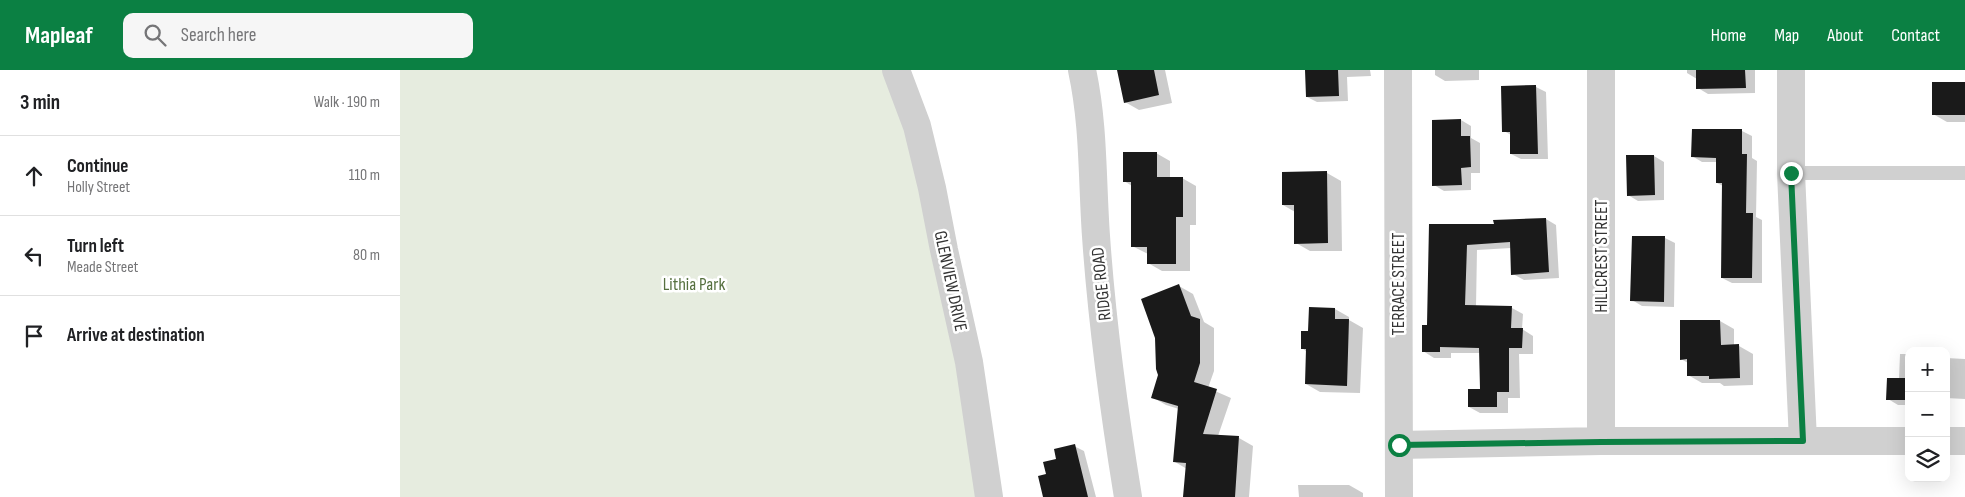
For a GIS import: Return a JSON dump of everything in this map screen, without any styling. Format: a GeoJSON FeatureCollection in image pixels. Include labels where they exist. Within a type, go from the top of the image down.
{"type":"FeatureCollection","features":[{"type":"Feature","properties":{"kind":"street","name":"GLENVIEW DRIVE"},"geometry":{"type":"LineString","coordinates":[[896,70],[917,126],[932,188],[969,362],[989,497]]}},
{"type":"Feature","properties":{"kind":"street","name":"RIDGE ROAD"},"geometry":{"type":"LineString","coordinates":[[1082,70],[1088,99],[1092,138],[1096,236],[1108,367],[1128,497]]}},
{"type":"Feature","properties":{"kind":"street","name":"TERRACE STREET"},"geometry":{"type":"LineString","coordinates":[[1398,70],[1399,497]]}},
{"type":"Feature","properties":{"kind":"street","name":"HILLCREST STREET"},"geometry":{"type":"LineString","coordinates":[[1601,70],[1601,442]]}},
{"type":"Feature","properties":{"kind":"street"},"geometry":{"type":"LineString","coordinates":[[1791,70],[1791,173],[1803,441]]}},
{"type":"Feature","properties":{"kind":"street"},"geometry":{"type":"LineString","coordinates":[[1950,441],[1965,440]]}},
{"type":"Feature","properties":{"kind":"street"},"geometry":{"type":"LineString","coordinates":[[1399,445],[1905,441]]}},
{"type":"Feature","properties":{"kind":"lane"},"geometry":{"type":"LineString","coordinates":[[1791,173],[1965,173]]}},
{"type":"Feature","properties":{"kind":"green space","name":"Lithia Park"},"geometry":{"type":"Polygon","coordinates":[[[400,70],[903,70],[989,497],[400,497],[400,70]]]}},
{"type":"Feature","properties":{"kind":"building"},"geometry":{"type":"Polygon","coordinates":[[[1117,70],[1154,70],[1159,95],[1124,103],[1117,70]]]}},
{"type":"Feature","properties":{"kind":"building"},"geometry":{"type":"Polygon","coordinates":[[[1305,70],[1338,70],[1339,96],[1306,97],[1305,70]]]}},
{"type":"Feature","properties":{"kind":"building"},"geometry":{"type":"Polygon","coordinates":[[[1696,70],[1745,70],[1746,88],[1696,89],[1696,70]]]}},
{"type":"Feature","properties":{"kind":"building"},"geometry":{"type":"Polygon","coordinates":[[[1932,82],[1965,82],[1965,115],[1932,115],[1932,82]]]}},
{"type":"Feature","properties":{"kind":"building"},"geometry":{"type":"Polygon","coordinates":[[[1536,85],[1538,154],[1510,154],[1510,132],[1502,132],[1501,86],[1536,85]]]}},
{"type":"Feature","properties":{"kind":"building"},"geometry":{"type":"Polygon","coordinates":[[[1461,119],[1461,136],[1470,136],[1471,167],[1461,168],[1462,185],[1432,186],[1432,120],[1461,119]]]}},
{"type":"Feature","properties":{"kind":"building"},"geometry":{"type":"Polygon","coordinates":[[[1692,129],[1742,129],[1742,154],[1747,154],[1746,213],[1753,213],[1752,278],[1721,278],[1722,183],[1716,183],[1716,158],[1691,157],[1692,129]]]}},
{"type":"Feature","properties":{"kind":"building"},"geometry":{"type":"Polygon","coordinates":[[[1123,152],[1157,152],[1157,177],[1183,177],[1183,217],[1176,217],[1176,264],[1147,264],[1147,247],[1131,247],[1131,182],[1123,182],[1123,152]]]}},
{"type":"Feature","properties":{"kind":"building"},"geometry":{"type":"Polygon","coordinates":[[[1626,155],[1654,155],[1655,195],[1627,196],[1626,155]]]}},
{"type":"Feature","properties":{"kind":"building"},"geometry":{"type":"Polygon","coordinates":[[[1327,171],[1328,243],[1294,244],[1294,205],[1282,205],[1282,172],[1327,171]]]}},
{"type":"Feature","properties":{"kind":"building"},"geometry":{"type":"Polygon","coordinates":[[[1546,218],[1549,272],[1511,275],[1510,242],[1467,245],[1465,305],[1512,306],[1511,328],[1523,328],[1522,348],[1509,348],[1509,392],[1497,392],[1497,407],[1468,407],[1468,389],[1480,389],[1479,348],[1440,347],[1440,352],[1422,352],[1422,325],[1427,325],[1429,224],[1494,224],[1493,220],[1546,218]]]}},
{"type":"Feature","properties":{"kind":"building"},"geometry":{"type":"Polygon","coordinates":[[[1632,236],[1665,236],[1664,302],[1630,301],[1632,236]]]}},
{"type":"Feature","properties":{"kind":"building"},"geometry":{"type":"Polygon","coordinates":[[[1179,284],[1191,316],[1200,319],[1200,363],[1194,382],[1217,389],[1203,434],[1239,436],[1235,497],[1183,497],[1186,463],[1173,462],[1178,406],[1151,398],[1158,375],[1156,369],[1155,338],[1141,299],[1179,284]]]}},
{"type":"Feature","properties":{"kind":"building"},"geometry":{"type":"Polygon","coordinates":[[[1309,307],[1335,308],[1335,319],[1349,319],[1347,386],[1305,384],[1306,349],[1301,349],[1301,331],[1308,331],[1309,307]]]}},
{"type":"Feature","properties":{"kind":"building"},"geometry":{"type":"Polygon","coordinates":[[[1680,320],[1720,320],[1721,345],[1739,344],[1740,378],[1709,379],[1709,376],[1687,376],[1687,359],[1680,360],[1680,320]]]}},
{"type":"Feature","properties":{"kind":"building"},"geometry":{"type":"Polygon","coordinates":[[[1887,378],[1905,378],[1905,400],[1886,400],[1887,378]]]}},
{"type":"Feature","properties":{"kind":"building"},"geometry":{"type":"Polygon","coordinates":[[[1075,444],[1088,497],[1043,497],[1038,476],[1046,474],[1043,462],[1056,459],[1054,449],[1075,444]]]}},
{"type":"Feature","properties":{"kind":"route"},"geometry":{"type":"LineString","coordinates":[[1399,445],[1803,441],[1791,173]]}}]}
